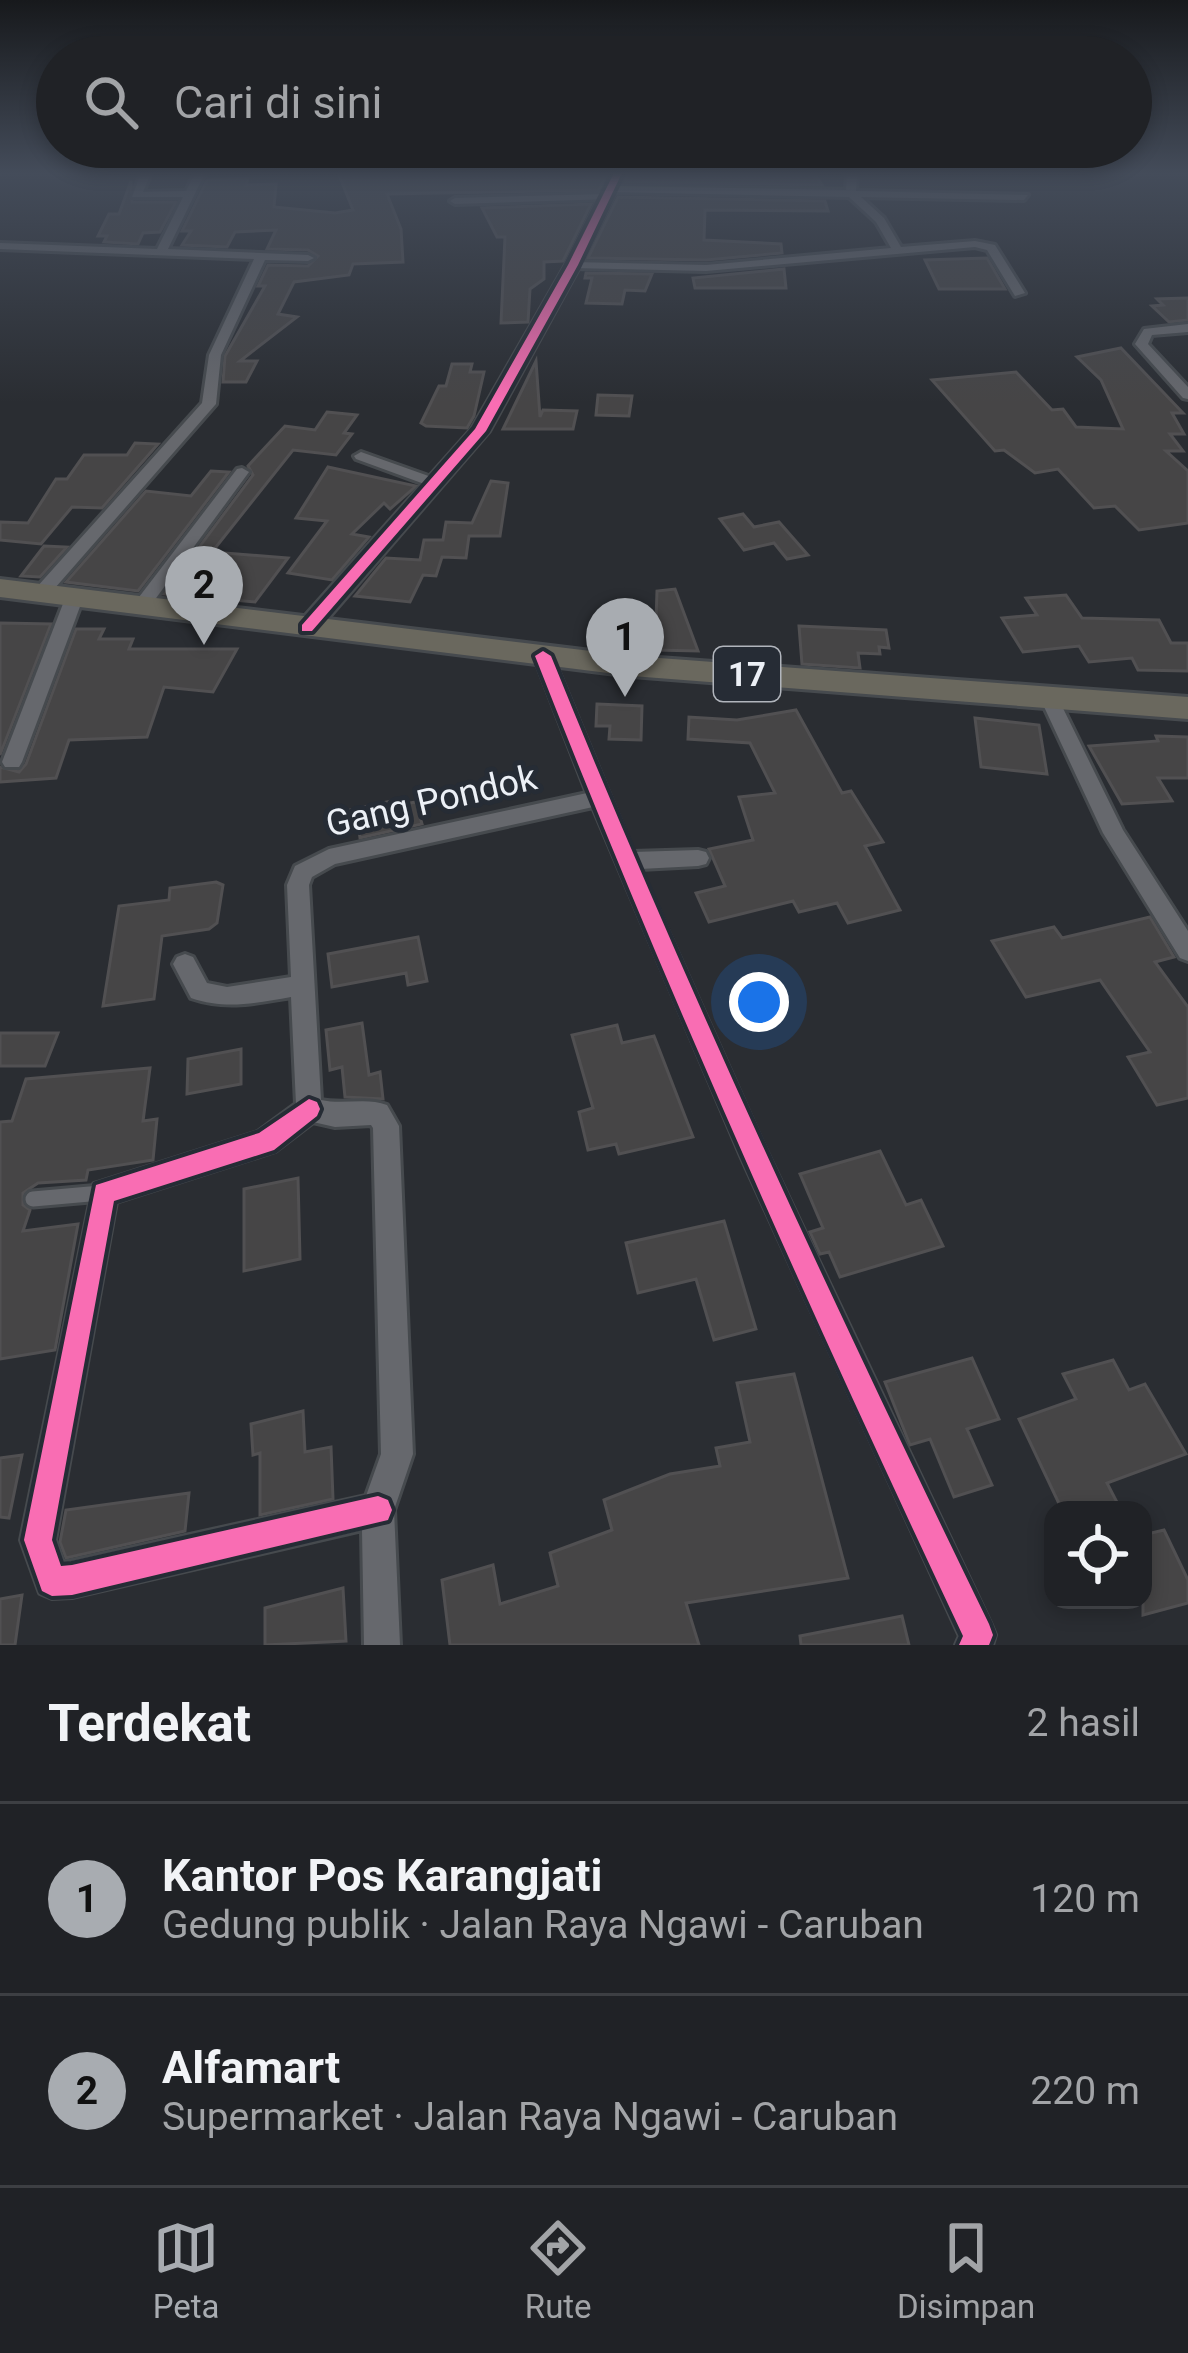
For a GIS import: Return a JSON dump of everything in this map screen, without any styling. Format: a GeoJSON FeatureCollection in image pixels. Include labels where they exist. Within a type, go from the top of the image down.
{"type":"FeatureCollection","features":[{"type":"Feature","properties":{"kind":"highway","name":"17"},"geometry":{"type":"LineString","coordinates":[[0,588],[543,656],[1188,708]]}},
{"type":"Feature","properties":{"kind":"street"},"geometry":{"type":"LineString","coordinates":[[86,250],[308,258]]}},
{"type":"Feature","properties":{"kind":"street"},"geometry":{"type":"LineString","coordinates":[[307,628],[480,431],[581,250]]}},
{"type":"Feature","properties":{"kind":"street"},"geometry":{"type":"LineString","coordinates":[[574,265],[706,268],[907,250]]}},
{"type":"Feature","properties":{"kind":"street"},"geometry":{"type":"LineString","coordinates":[[992,250],[1019,293]]}},
{"type":"Feature","properties":{"kind":"street"},"geometry":{"type":"LineString","coordinates":[[41,592],[208,404],[215,355],[261,257]]}},
{"type":"Feature","properties":{"kind":"street"},"geometry":{"type":"LineString","coordinates":[[1188,328],[1148,332],[1142,344],[1188,395]]}},
{"type":"Feature","properties":{"kind":"street"},"geometry":{"type":"LineString","coordinates":[[361,456],[432,482]]}},
{"type":"Feature","properties":{"kind":"street"},"geometry":{"type":"LineString","coordinates":[[142,604],[242,472]]}},
{"type":"Feature","properties":{"kind":"street"},"geometry":{"type":"LineString","coordinates":[[12,762],[75,596]]}},
{"type":"Feature","properties":{"kind":"street"},"geometry":{"type":"LineString","coordinates":[[543,656],[598,798],[882,1438],[978,1635],[974,1645]]}},
{"type":"Feature","properties":{"kind":"street"},"geometry":{"type":"LineString","coordinates":[[1048,696],[1114,832],[1188,951]]}},
{"type":"Feature","properties":{"kind":"street","name":"Gang Pondok"},"geometry":{"type":"LineString","coordinates":[[309,1109],[298,885],[315,862],[598,798]]}},
{"type":"Feature","properties":{"kind":"street"},"geometry":{"type":"LineString","coordinates":[[626,861],[698,859]]}},
{"type":"Feature","properties":{"kind":"street"},"geometry":{"type":"LineString","coordinates":[[185,964],[200,991],[227,997],[303,985]]}},
{"type":"Feature","properties":{"kind":"street"},"geometry":{"type":"LineString","coordinates":[[378,1510],[52,1581],[38,1540],[40,1516],[104,1192],[266,1142],[309,1109],[335,1115],[378,1113],[386,1126],[397,1454],[378,1510],[382,1645]]}},
{"type":"Feature","properties":{"kind":"lane"},"geometry":{"type":"LineString","coordinates":[[33,1199],[104,1192]]}},
{"type":"Feature","properties":{"kind":"building"},"geometry":{"type":"Polygon","coordinates":[[[298,250],[402,250],[403,262],[353,264],[349,275],[294,282],[278,314],[297,317],[240,361],[257,361],[246,382],[223,382],[225,356],[265,286],[258,286],[268,265],[308,266],[318,256],[298,250]]]}},
{"type":"Feature","properties":{"kind":"building"},"geometry":{"type":"Polygon","coordinates":[[[504,250],[569,250],[563,261],[544,262],[544,279],[530,289],[528,322],[501,323],[504,250]]]}},
{"type":"Feature","properties":{"kind":"building"},"geometry":{"type":"Polygon","coordinates":[[[592,250],[782,253],[706,260],[588,258],[592,250]]]}},
{"type":"Feature","properties":{"kind":"building"},"geometry":{"type":"Polygon","coordinates":[[[987,258],[1005,289],[939,289],[925,260],[987,258]]]}},
{"type":"Feature","properties":{"kind":"building"},"geometry":{"type":"Polygon","coordinates":[[[784,269],[786,288],[695,288],[693,278],[784,269]]]}},
{"type":"Feature","properties":{"kind":"building"},"geometry":{"type":"Polygon","coordinates":[[[586,273],[652,274],[645,291],[625,290],[622,304],[586,303],[592,278],[585,278],[586,273]]]}},
{"type":"Feature","properties":{"kind":"building"},"geometry":{"type":"Polygon","coordinates":[[[1188,298],[1188,320],[1169,322],[1152,306],[1163,305],[1157,299],[1188,298]]]}},
{"type":"Feature","properties":{"kind":"building"},"geometry":{"type":"Polygon","coordinates":[[[1121,348],[1183,413],[1172,413],[1184,434],[1170,434],[1183,451],[1166,451],[1188,471],[1188,523],[1139,530],[1115,506],[1094,508],[1058,469],[1035,473],[1004,450],[995,451],[932,380],[1016,372],[1052,410],[1063,409],[1076,427],[1123,429],[1101,380],[1077,357],[1121,348]]]}},
{"type":"Feature","properties":{"kind":"building"},"geometry":{"type":"Polygon","coordinates":[[[536,361],[540,417],[543,410],[577,411],[573,429],[503,429],[536,361]]]}},
{"type":"Feature","properties":{"kind":"building"},"geometry":{"type":"Polygon","coordinates":[[[452,364],[472,364],[470,372],[484,372],[474,416],[467,428],[426,426],[421,423],[439,386],[446,386],[452,364]]]}},
{"type":"Feature","properties":{"kind":"building"},"geometry":{"type":"Polygon","coordinates":[[[598,395],[632,396],[629,416],[596,415],[598,395]]]}},
{"type":"Feature","properties":{"kind":"building"},"geometry":{"type":"Polygon","coordinates":[[[327,412],[357,415],[344,433],[352,434],[336,455],[293,450],[212,552],[288,558],[255,602],[164,594],[253,475],[248,466],[285,426],[315,430],[327,412]]]}},
{"type":"Feature","properties":{"kind":"building"},"geometry":{"type":"Polygon","coordinates":[[[135,443],[158,444],[102,508],[72,507],[41,544],[0,540],[0,522],[28,523],[56,479],[67,479],[84,455],[127,455],[135,443]]]}},
{"type":"Feature","properties":{"kind":"building"},"geometry":{"type":"Polygon","coordinates":[[[328,467],[416,486],[390,509],[384,503],[352,534],[369,537],[332,580],[288,573],[327,521],[296,518],[328,467]]]}},
{"type":"Feature","properties":{"kind":"building"},"geometry":{"type":"Polygon","coordinates":[[[211,471],[229,472],[138,591],[66,582],[146,491],[191,496],[211,471]]]}},
{"type":"Feature","properties":{"kind":"building"},"geometry":{"type":"Polygon","coordinates":[[[491,481],[508,483],[500,536],[469,536],[466,558],[442,557],[436,576],[423,575],[410,602],[355,596],[386,558],[420,560],[424,540],[443,540],[446,522],[472,523],[491,481]]]}},
{"type":"Feature","properties":{"kind":"building"},"geometry":{"type":"Polygon","coordinates":[[[743,514],[754,527],[779,522],[808,555],[787,559],[774,543],[744,550],[720,519],[743,514]]]}},
{"type":"Feature","properties":{"kind":"building"},"geometry":{"type":"Polygon","coordinates":[[[44,546],[67,547],[40,577],[21,576],[44,546]]]}},
{"type":"Feature","properties":{"kind":"building"},"geometry":{"type":"Polygon","coordinates":[[[675,589],[698,651],[655,650],[657,591],[675,589]]]}},
{"type":"Feature","properties":{"kind":"building"},"geometry":{"type":"Polygon","coordinates":[[[1066,595],[1082,618],[1159,620],[1171,643],[1188,643],[1188,671],[1138,670],[1132,658],[1089,662],[1079,646],[1023,652],[1002,618],[1037,615],[1026,598],[1066,595]]]}},
{"type":"Feature","properties":{"kind":"building"},"geometry":{"type":"Polygon","coordinates":[[[0,623],[51,624],[0,755],[0,623]]]}},
{"type":"Feature","properties":{"kind":"building"},"geometry":{"type":"Polygon","coordinates":[[[799,626],[886,630],[889,648],[879,647],[880,654],[858,653],[860,668],[802,664],[799,626]]]}},
{"type":"Feature","properties":{"kind":"building"},"geometry":{"type":"Polygon","coordinates":[[[76,629],[104,629],[99,639],[133,639],[129,649],[237,649],[213,692],[164,687],[147,737],[69,740],[56,778],[0,782],[0,767],[19,772],[26,764],[76,629]]]}},
{"type":"Feature","properties":{"kind":"building"},"geometry":{"type":"Polygon","coordinates":[[[597,704],[642,706],[641,740],[609,739],[610,726],[596,726],[597,704]]]}},
{"type":"Feature","properties":{"kind":"building"},"geometry":{"type":"Polygon","coordinates":[[[796,710],[842,793],[851,791],[883,842],[865,846],[900,910],[848,923],[837,903],[799,912],[793,901],[709,922],[696,893],[725,886],[709,849],[753,840],[739,797],[775,793],[750,743],[688,739],[689,717],[737,720],[796,710]]]}},
{"type":"Feature","properties":{"kind":"building"},"geometry":{"type":"Polygon","coordinates":[[[975,718],[1039,725],[1047,774],[981,767],[975,718]]]}},
{"type":"Feature","properties":{"kind":"building"},"geometry":{"type":"Polygon","coordinates":[[[1156,736],[1188,737],[1188,778],[1158,778],[1172,801],[1122,804],[1089,746],[1158,741],[1156,736]]]}},
{"type":"Feature","properties":{"kind":"building"},"geometry":{"type":"Polygon","coordinates":[[[396,800],[398,805],[416,802],[422,824],[360,838],[359,830],[351,832],[346,811],[396,800]]]}},
{"type":"Feature","properties":{"kind":"building"},"geometry":{"type":"Polygon","coordinates":[[[223,885],[217,923],[209,929],[162,936],[154,999],[103,1006],[119,906],[169,900],[170,888],[223,885]]]}},
{"type":"Feature","properties":{"kind":"building"},"geometry":{"type":"Polygon","coordinates":[[[1150,917],[1174,957],[1155,962],[1188,1007],[1188,1098],[1157,1105],[1128,1057],[1150,1052],[1100,980],[1026,997],[992,941],[1054,927],[1062,938],[1150,917]]]}},
{"type":"Feature","properties":{"kind":"building"},"geometry":{"type":"Polygon","coordinates":[[[418,937],[427,981],[408,985],[406,973],[332,987],[328,954],[418,937]]]}},
{"type":"Feature","properties":{"kind":"building"},"geometry":{"type":"Polygon","coordinates":[[[362,1023],[369,1075],[380,1072],[383,1099],[345,1097],[342,1067],[330,1070],[326,1030],[362,1023]]]}},
{"type":"Feature","properties":{"kind":"building"},"geometry":{"type":"Polygon","coordinates":[[[617,1025],[622,1043],[654,1036],[693,1137],[619,1154],[616,1144],[588,1150],[579,1112],[593,1108],[572,1035],[617,1025]]]}},
{"type":"Feature","properties":{"kind":"building"},"geometry":{"type":"Polygon","coordinates":[[[0,1033],[58,1033],[45,1066],[0,1066],[0,1033]]]}},
{"type":"Feature","properties":{"kind":"building"},"geometry":{"type":"Polygon","coordinates":[[[241,1049],[241,1084],[187,1094],[188,1059],[241,1049]]]}},
{"type":"Feature","properties":{"kind":"building"},"geometry":{"type":"Polygon","coordinates":[[[150,1068],[143,1121],[157,1119],[153,1160],[88,1170],[86,1180],[38,1183],[23,1193],[23,1205],[30,1210],[23,1231],[78,1224],[55,1350],[0,1359],[0,1122],[12,1121],[26,1079],[150,1068]]]}},
{"type":"Feature","properties":{"kind":"building"},"geometry":{"type":"Polygon","coordinates":[[[880,1151],[906,1205],[921,1200],[943,1246],[840,1277],[829,1252],[820,1254],[810,1232],[823,1228],[800,1174],[880,1151]]]}},
{"type":"Feature","properties":{"kind":"building"},"geometry":{"type":"Polygon","coordinates":[[[298,1178],[300,1259],[244,1271],[244,1189],[298,1178]]]}},
{"type":"Feature","properties":{"kind":"building"},"geometry":{"type":"Polygon","coordinates":[[[724,1221],[756,1329],[714,1340],[696,1279],[638,1293],[626,1243],[724,1221]]]}},
{"type":"Feature","properties":{"kind":"building"},"geometry":{"type":"Polygon","coordinates":[[[972,1358],[999,1419],[967,1429],[992,1485],[954,1497],[930,1439],[910,1445],[885,1382],[972,1358]]]}},
{"type":"Feature","properties":{"kind":"building"},"geometry":{"type":"Polygon","coordinates":[[[1113,1360],[1129,1390],[1145,1384],[1186,1454],[1107,1483],[1116,1501],[1058,1501],[1019,1419],[1076,1399],[1063,1374],[1113,1360]]]}},
{"type":"Feature","properties":{"kind":"building"},"geometry":{"type":"Polygon","coordinates":[[[794,1374],[848,1578],[686,1603],[699,1645],[450,1645],[442,1580],[493,1565],[500,1604],[558,1586],[550,1553],[612,1530],[604,1500],[670,1474],[720,1466],[716,1448],[750,1442],[737,1383],[794,1374]]]}},
{"type":"Feature","properties":{"kind":"building"},"geometry":{"type":"Polygon","coordinates":[[[303,1411],[305,1452],[331,1447],[333,1499],[260,1515],[260,1453],[253,1455],[251,1424],[303,1411]]]}},
{"type":"Feature","properties":{"kind":"building"},"geometry":{"type":"Polygon","coordinates":[[[22,1455],[9,1518],[0,1517],[0,1458],[22,1455]]]}},
{"type":"Feature","properties":{"kind":"building"},"geometry":{"type":"Polygon","coordinates":[[[189,1493],[185,1531],[66,1558],[60,1542],[66,1510],[189,1493]]]}},
{"type":"Feature","properties":{"kind":"building"},"geometry":{"type":"Polygon","coordinates":[[[1164,1530],[1188,1580],[1188,1603],[1143,1615],[1143,1609],[1152,1609],[1152,1533],[1164,1530]]]}},
{"type":"Feature","properties":{"kind":"building"},"geometry":{"type":"Polygon","coordinates":[[[343,1588],[346,1641],[265,1645],[265,1608],[343,1588]]]}},
{"type":"Feature","properties":{"kind":"building"},"geometry":{"type":"Polygon","coordinates":[[[22,1595],[15,1645],[0,1645],[0,1599],[22,1595]]]}},
{"type":"Feature","properties":{"kind":"building"},"geometry":{"type":"Polygon","coordinates":[[[902,1616],[909,1645],[801,1645],[800,1636],[902,1616]]]}},
{"type":"Feature","properties":{"kind":"cycle path"},"geometry":{"type":"LineString","coordinates":[[307,628],[480,431],[580,250]]}},
{"type":"Feature","properties":{"kind":"cycle path"},"geometry":{"type":"LineString","coordinates":[[543,656],[751,1149],[978,1635],[974,1645]]}},
{"type":"Feature","properties":{"kind":"cycle path"},"geometry":{"type":"LineString","coordinates":[[309,1109],[266,1142],[104,1193],[38,1540],[52,1581],[72,1580],[378,1510]]}},
{"type":"Feature","properties":{"kind":"place","name":"Alfamart"},"geometry":{"type":"Point","coordinates":[204,645]}},
{"type":"Feature","properties":{"kind":"place","name":"Kantor Pos Karangjati"},"geometry":{"type":"Point","coordinates":[625,697]}}]}
